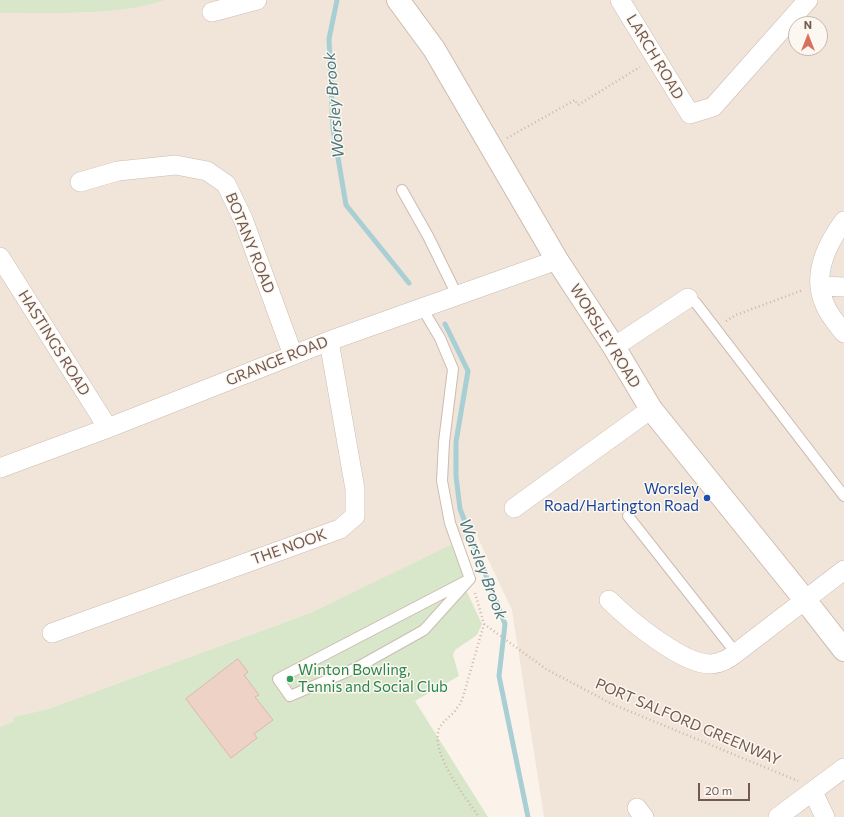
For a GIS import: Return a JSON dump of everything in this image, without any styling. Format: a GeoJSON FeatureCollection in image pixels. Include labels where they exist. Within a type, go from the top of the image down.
{"type":"FeatureCollection","features":[{"type":"Feature","properties":{"kind":"main road","name":"WORSLEY ROAD"},"geometry":{"type":"LineString","coordinates":[[398,0],[434,49],[557,260],[614,347],[650,409],[844,650]]}},
{"type":"Feature","properties":{"kind":"street"},"geometry":{"type":"LineString","coordinates":[[212,12],[257,0]]}},
{"type":"Feature","properties":{"kind":"street","name":"LARCH ROAD"},"geometry":{"type":"LineString","coordinates":[[620,0],[690,114],[713,107],[808,0]]}},
{"type":"Feature","properties":{"kind":"street","name":"BOTANY ROAD"},"geometry":{"type":"LineString","coordinates":[[80,182],[118,171],[176,165],[207,171],[226,184],[243,219],[293,355]]}},
{"type":"Feature","properties":{"kind":"street"},"geometry":{"type":"LineString","coordinates":[[844,221],[824,253],[821,268],[821,286],[824,304],[844,333]]}},
{"type":"Feature","properties":{"kind":"street","name":"HASTINGS ROAD"},"geometry":{"type":"LineString","coordinates":[[0,257],[108,428]]}},
{"type":"Feature","properties":{"kind":"street","name":"GRANGE ROAD"},"geometry":{"type":"LineString","coordinates":[[0,468],[108,428],[329,340],[557,260]]}},
{"type":"Feature","properties":{"kind":"street"},"geometry":{"type":"LineString","coordinates":[[821,286],[844,287]]}},
{"type":"Feature","properties":{"kind":"street"},"geometry":{"type":"LineString","coordinates":[[614,347],[688,298]]}},
{"type":"Feature","properties":{"kind":"street","name":"THE NOOK"},"geometry":{"type":"LineString","coordinates":[[52,633],[340,529],[355,516],[355,490],[329,340]]}},
{"type":"Feature","properties":{"kind":"street"},"geometry":{"type":"LineString","coordinates":[[514,508],[650,409]]}},
{"type":"Feature","properties":{"kind":"street"},"geometry":{"type":"LineString","coordinates":[[609,600],[637,624],[686,658],[712,664],[724,662],[844,570]]}},
{"type":"Feature","properties":{"kind":"street"},"geometry":{"type":"LineString","coordinates":[[778,817],[844,768]]}},
{"type":"Feature","properties":{"kind":"street"},"geometry":{"type":"LineString","coordinates":[[813,792],[825,817]]}},
{"type":"Feature","properties":{"kind":"lane"},"geometry":{"type":"LineString","coordinates":[[402,190],[431,241],[457,295]]}},
{"type":"Feature","properties":{"kind":"lane"},"geometry":{"type":"LineString","coordinates":[[688,298],[696,302],[844,496]]}},
{"type":"Feature","properties":{"kind":"lane"},"geometry":{"type":"LineString","coordinates":[[422,308],[440,338],[453,369],[444,442],[442,481],[450,523],[470,579]]}},
{"type":"Feature","properties":{"kind":"lane"},"geometry":{"type":"LineString","coordinates":[[628,516],[736,653]]}},
{"type":"Feature","properties":{"kind":"lane"},"geometry":{"type":"LineString","coordinates":[[470,579],[424,630],[358,667],[290,696],[278,679],[470,579]]}},
{"type":"Feature","properties":{"kind":"path"},"geometry":{"type":"LineString","coordinates":[[491,147],[575,100],[578,105],[655,58]]}},
{"type":"Feature","properties":{"kind":"path"},"geometry":{"type":"LineString","coordinates":[[715,327],[736,314],[805,289],[821,286]]}},
{"type":"Feature","properties":{"kind":"path"},"geometry":{"type":"LineString","coordinates":[[470,579],[484,624],[463,697],[458,708],[445,720],[439,730],[438,744],[449,771],[479,817]]}},
{"type":"Feature","properties":{"kind":"path","name":"PORT SALFORD GREENWAY"},"geometry":{"type":"LineString","coordinates":[[484,624],[546,668],[612,704],[799,782],[813,792]]}},
{"type":"Feature","properties":{"kind":"shaded area"},"geometry":{"type":"Polygon","coordinates":[[[166,0],[844,0],[844,817],[544,817],[512,610],[476,534],[310,613],[48,709],[13,717],[14,721],[0,727],[0,13],[82,13],[153,4],[166,0]]]}},
{"type":"Feature","properties":{"kind":"green space"},"geometry":{"type":"Polygon","coordinates":[[[0,0],[166,0],[127,9],[106,11],[0,13],[0,0]]]}},
{"type":"Feature","properties":{"kind":"green space","name":"Winton Bowling, Tennis and Social Club"},"geometry":{"type":"Polygon","coordinates":[[[455,543],[467,592],[482,624],[477,635],[455,650],[453,655],[459,676],[415,701],[488,817],[0,817],[0,727],[14,721],[13,717],[48,709],[310,613],[455,543]]]}},
{"type":"Feature","properties":{"kind":"building"},"geometry":{"type":"Polygon","coordinates":[[[238,659],[248,672],[244,675],[259,695],[255,697],[273,720],[254,734],[257,738],[231,758],[186,699],[238,659]]]}},
{"type":"Feature","properties":{"kind":"waterway","name":"Worsley Brook"},"geometry":{"type":"LineString","coordinates":[[337,0],[329,39],[333,128],[346,205],[409,283]]}},
{"type":"Feature","properties":{"kind":"waterway","name":"Worsley Brook"},"geometry":{"type":"LineString","coordinates":[[445,324],[468,371],[456,442],[456,476],[460,509],[505,624],[499,676],[528,817]]}},
{"type":"Feature","properties":{"kind":"place","name":"Worsley Road/Hartington Road"},"geometry":{"type":"Point","coordinates":[707,498]}},
{"type":"Feature","properties":{"kind":"place","name":"Winton Bowling, Tennis and Social Club"},"geometry":{"type":"Point","coordinates":[290,679]}}]}
